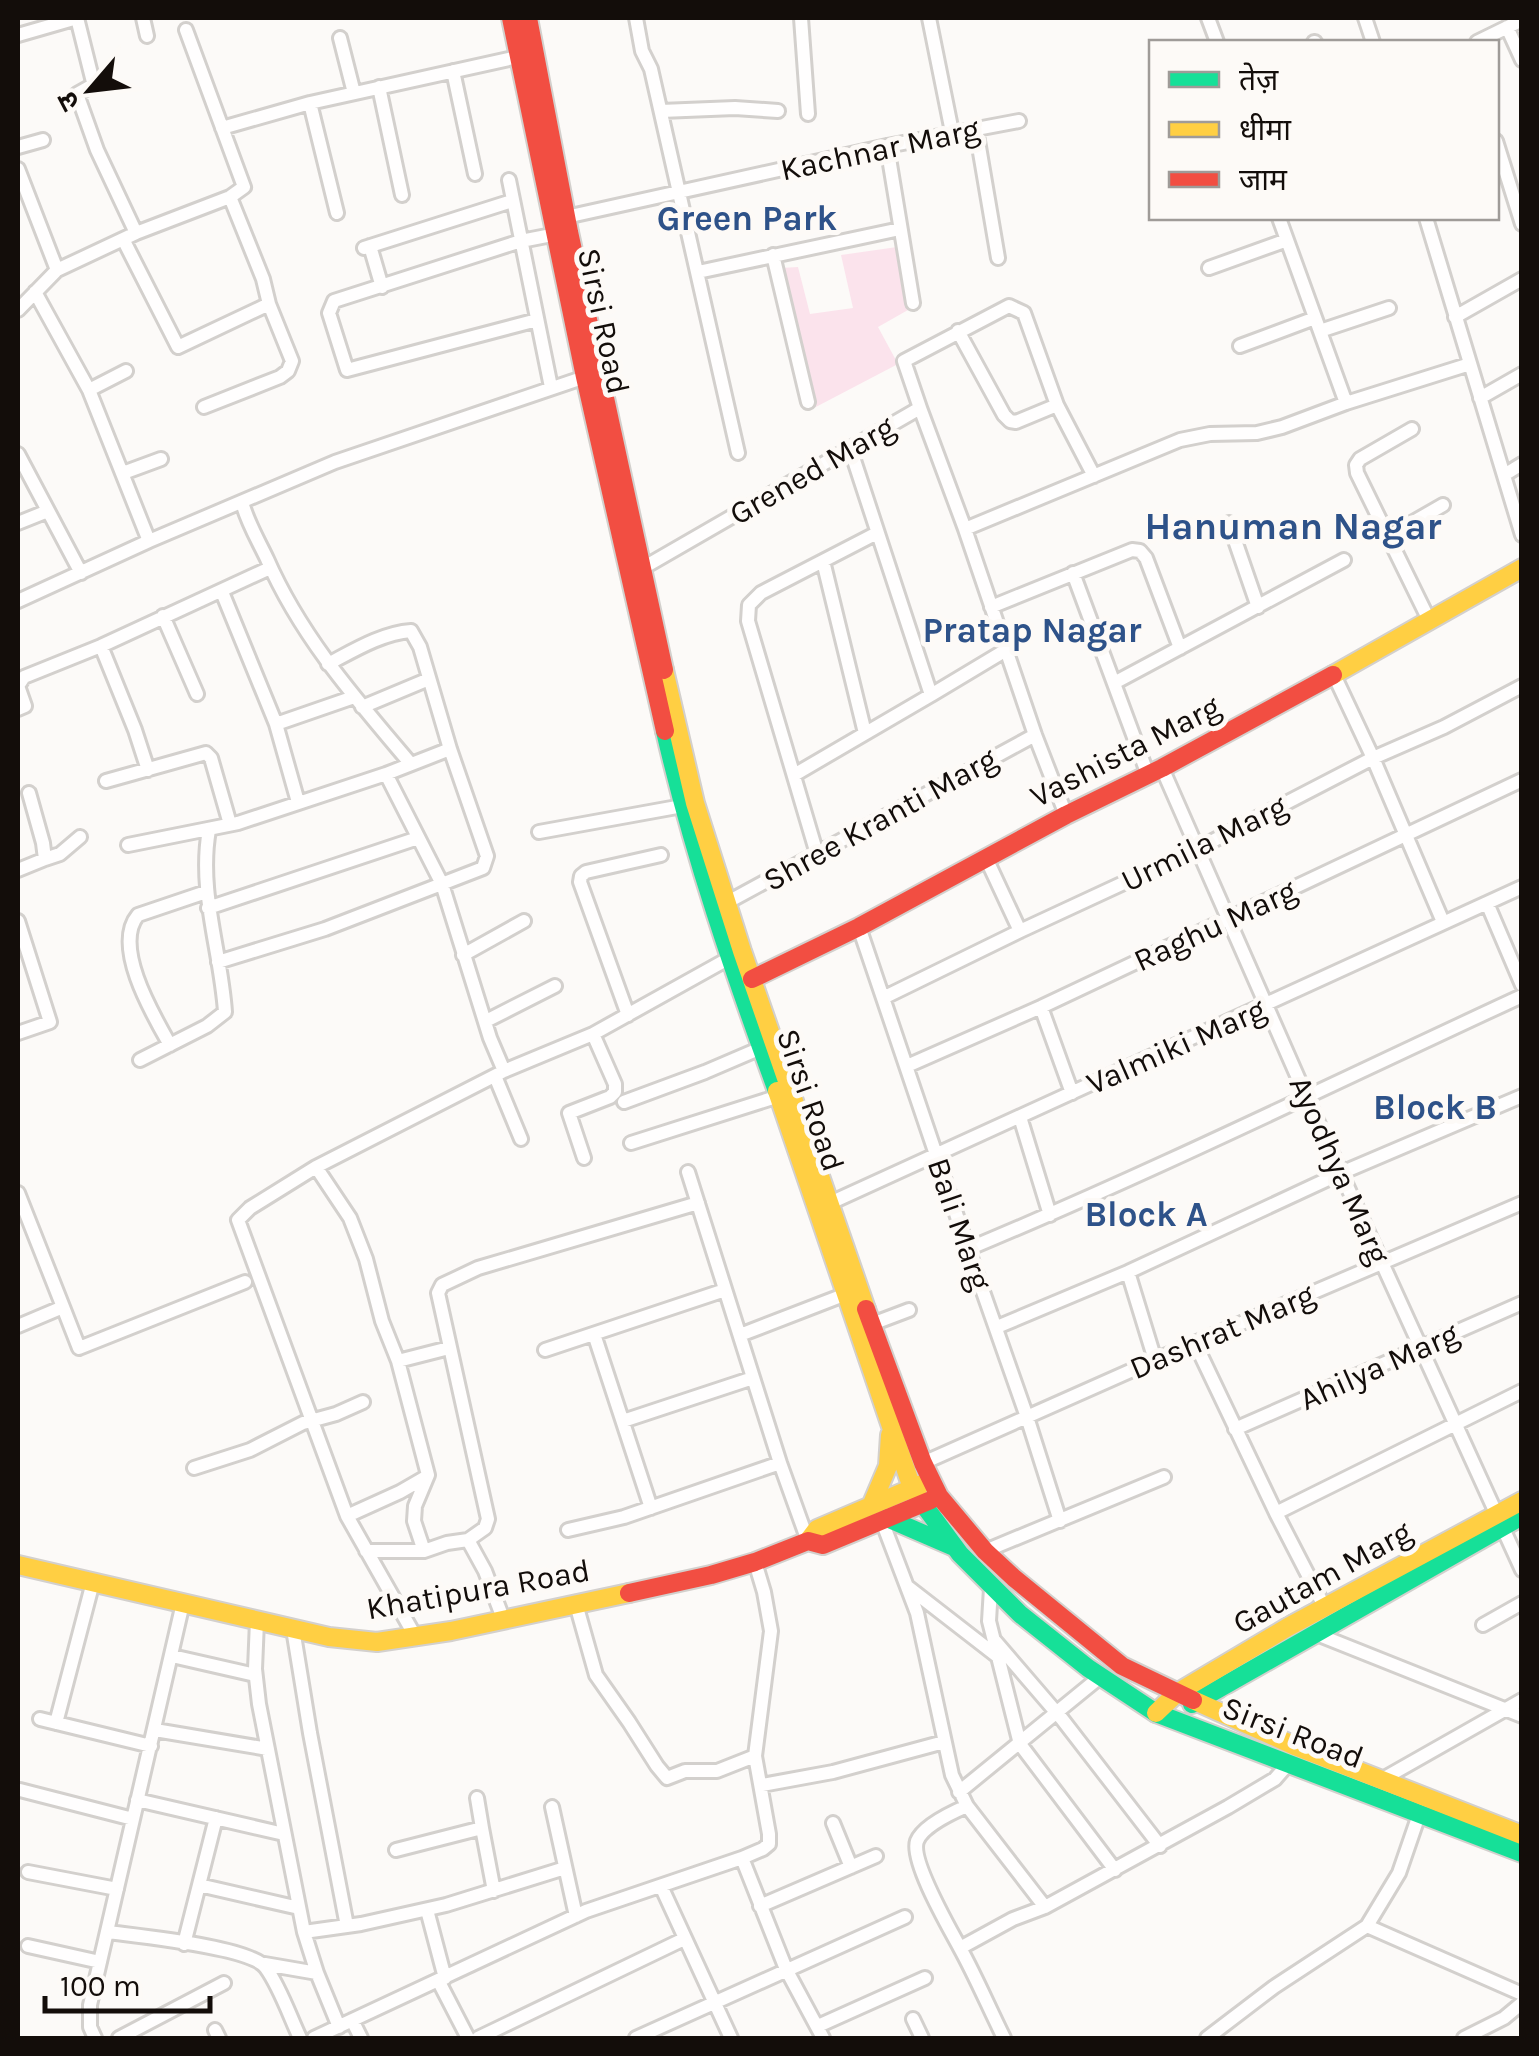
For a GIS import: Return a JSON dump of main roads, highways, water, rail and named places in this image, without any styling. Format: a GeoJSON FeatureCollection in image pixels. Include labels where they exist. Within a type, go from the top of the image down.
{"type":"FeatureCollection","features":[{"type":"Feature","properties":{"kind":"district","name":"Green Park"},"geometry":{"type":"Point","coordinates":[747,218]}},
{"type":"Feature","properties":{"kind":"district","name":"Hanuman Nagar"},"geometry":{"type":"Point","coordinates":[1293,526]}},
{"type":"Feature","properties":{"kind":"district","name":"Pratap Nagar"},"geometry":{"type":"Point","coordinates":[1032,630]}},
{"type":"Feature","properties":{"kind":"district","name":"Block B"},"geometry":{"type":"Point","coordinates":[1435,1107]}},
{"type":"Feature","properties":{"kind":"district","name":"Block A"},"geometry":{"type":"Point","coordinates":[1146,1214]}}]}
